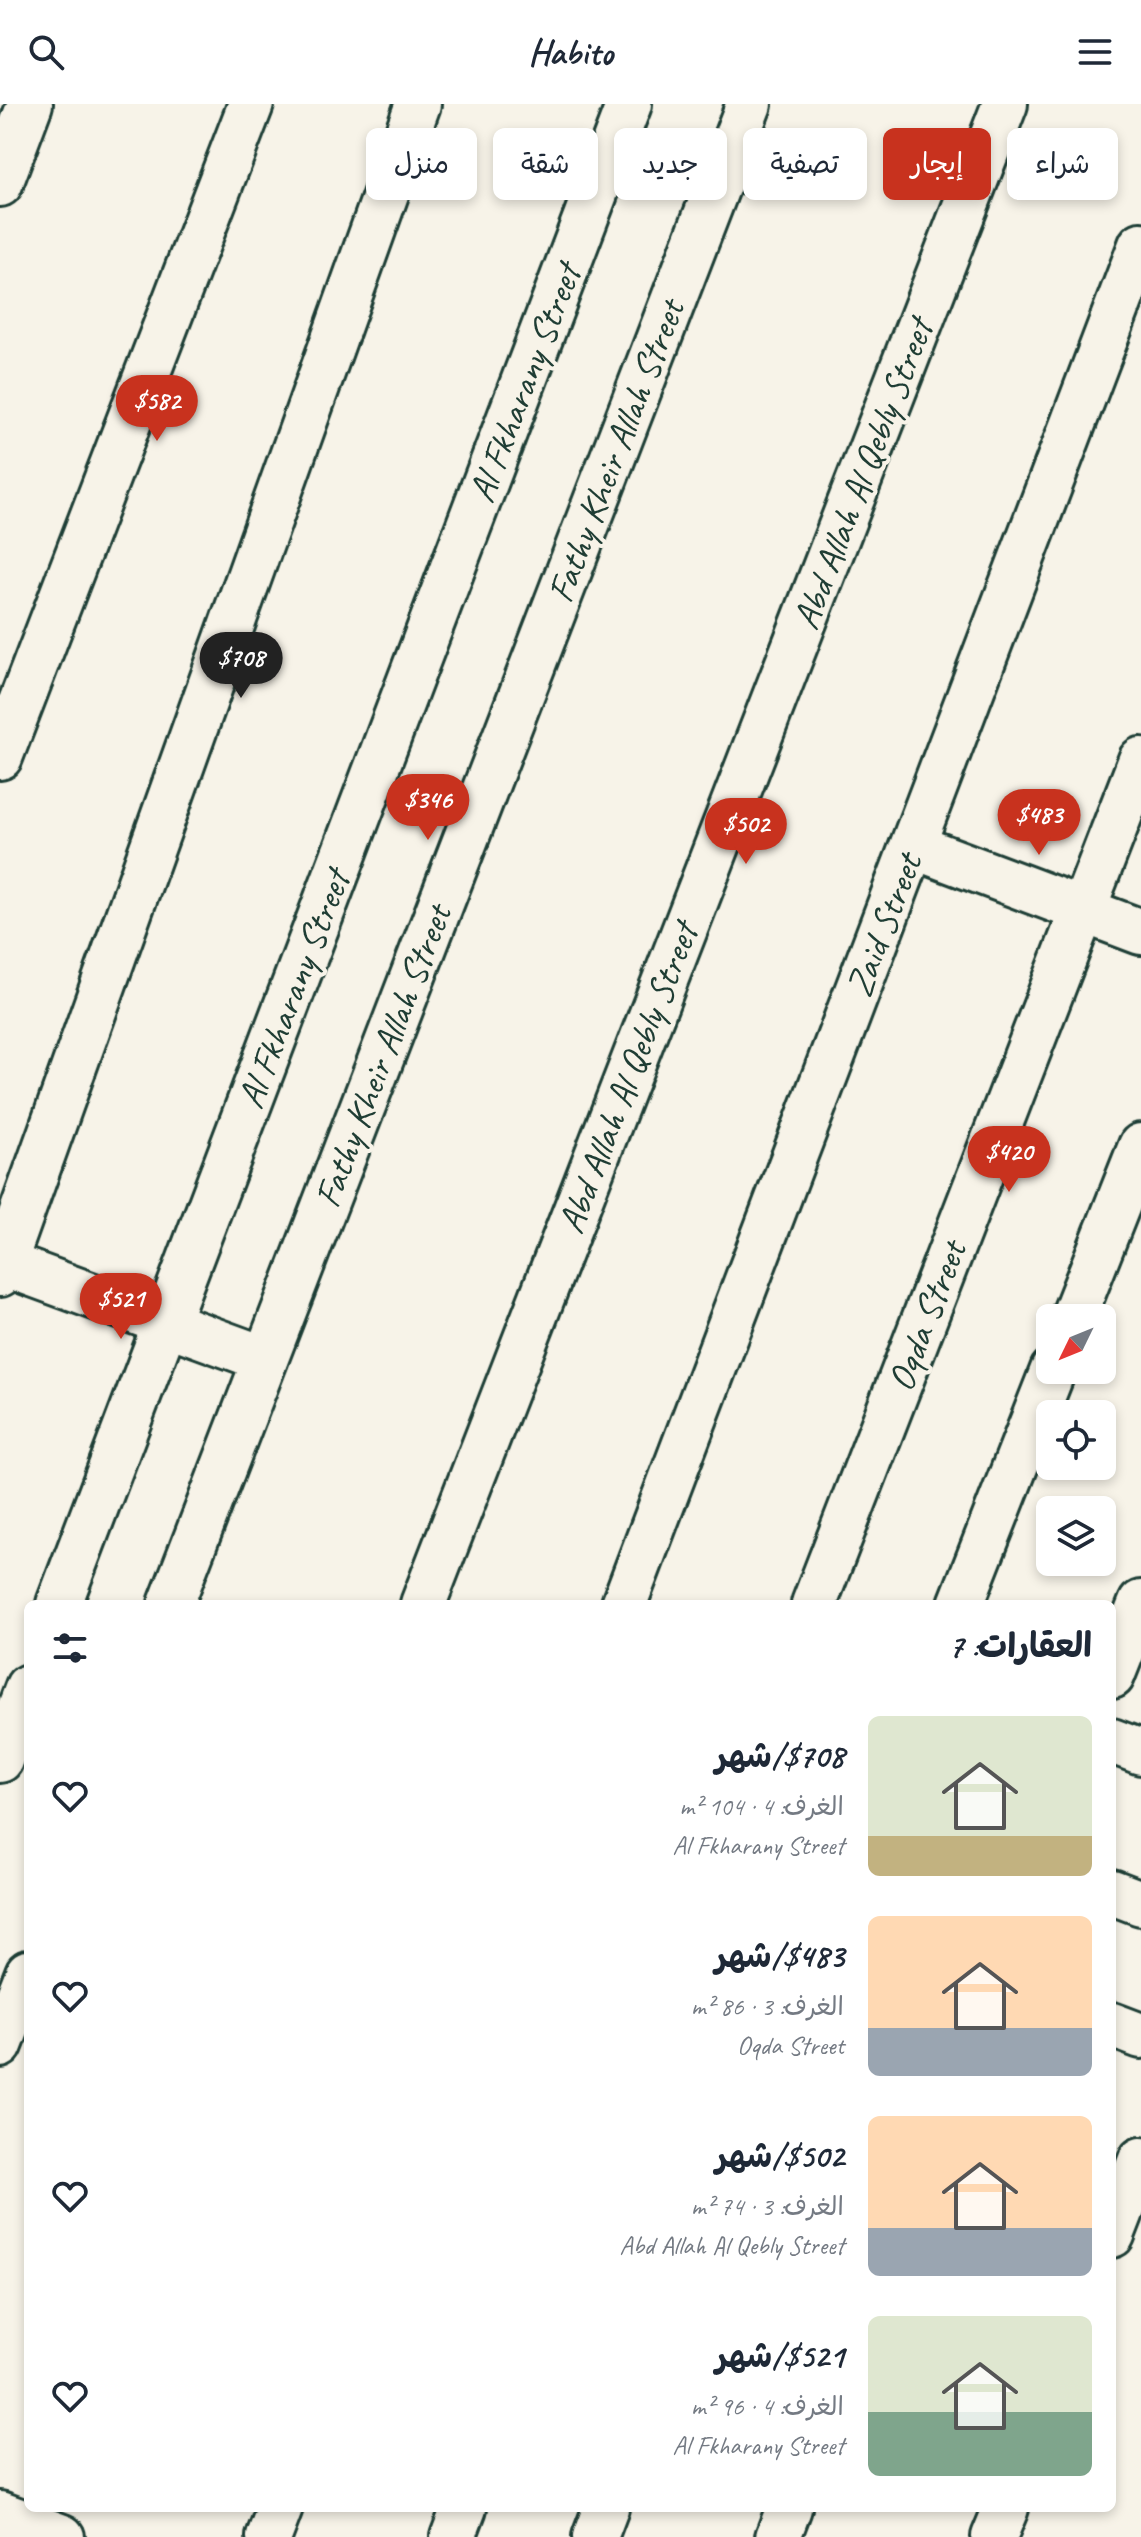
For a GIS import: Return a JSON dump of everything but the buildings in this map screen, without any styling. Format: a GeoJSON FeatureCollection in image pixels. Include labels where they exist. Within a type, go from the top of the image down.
{"type":"FeatureCollection","features":[{"type":"Feature","properties":{"kind":"street"},"geometry":{"type":"LineString","coordinates":[[0,184],[30,104]]}},
{"type":"Feature","properties":{"kind":"street"},"geometry":{"type":"LineString","coordinates":[[0,757],[251,104]]}},
{"type":"Feature","properties":{"kind":"street"},"geometry":{"type":"LineString","coordinates":[[265,1359],[167,1321],[1,1266],[418,104]]}},
{"type":"Feature","properties":{"kind":"street","name":"Al Fkharany Street"},"geometry":{"type":"LineString","coordinates":[[61,1600],[629,104]]}},
{"type":"Feature","properties":{"kind":"street","name":"Fathy Kheir Allah Street"},"geometry":{"type":"LineString","coordinates":[[173,1600],[749,104]]}},
{"type":"Feature","properties":{"kind":"street","name":"Abd Allah Al Qebly Street"},"geometry":{"type":"LineString","coordinates":[[425,1600],[1005,104]]}},
{"type":"Feature","properties":{"kind":"street","name":"Zaid Street"},"geometry":{"type":"LineString","coordinates":[[626,1600],[1141,245]]}},
{"type":"Feature","properties":{"kind":"street","name":"Oqda Street"},"geometry":{"type":"LineString","coordinates":[[816,1600],[1141,760]]}},
{"type":"Feature","properties":{"kind":"street"},"geometry":{"type":"LineString","coordinates":[[913,846],[1141,932]]}},
{"type":"Feature","properties":{"kind":"street"},"geometry":{"type":"LineString","coordinates":[[1079,1304],[1141,1146]]}},
{"type":"Feature","properties":{"kind":"street"},"geometry":{"type":"LineString","coordinates":[[963,1600],[1047,1384]]}},
{"type":"Feature","properties":{"kind":"street"},"geometry":{"type":"LineString","coordinates":[[1116,1667],[1137,1622]]}},
{"type":"Feature","properties":{"kind":"street"},"geometry":{"type":"LineString","coordinates":[[0,1760],[24,1697]]}},
{"type":"Feature","properties":{"kind":"street"},"geometry":{"type":"LineString","coordinates":[[1116,1743],[1141,1752]]}},
{"type":"Feature","properties":{"kind":"street"},"geometry":{"type":"LineString","coordinates":[[1116,1894],[1141,1903]]}},
{"type":"Feature","properties":{"kind":"street"},"geometry":{"type":"LineString","coordinates":[[0,2045],[24,1983]]}},
{"type":"Feature","properties":{"kind":"street"},"geometry":{"type":"LineString","coordinates":[[1116,2027],[1141,2036]]}},
{"type":"Feature","properties":{"kind":"street"},"geometry":{"type":"LineString","coordinates":[[1116,2225],[1141,2160]]}},
{"type":"Feature","properties":{"kind":"street"},"geometry":{"type":"LineString","coordinates":[[269,2537],[278,2512]]}},
{"type":"Feature","properties":{"kind":"street"},"geometry":{"type":"LineString","coordinates":[[453,2537],[462,2512]]}},
{"type":"Feature","properties":{"kind":"street"},"geometry":{"type":"LineString","coordinates":[[595,2537],[604,2512]]}},
{"type":"Feature","properties":{"kind":"street"},"geometry":{"type":"LineString","coordinates":[[778,2537],[787,2512]]}},
{"type":"Feature","properties":{"kind":"street"},"geometry":{"type":"LineString","coordinates":[[994,2537],[1004,2512]]}},
{"type":"Feature","properties":{"kind":"street"},"geometry":{"type":"LineString","coordinates":[[0,2514],[63,2527]]}}]}
